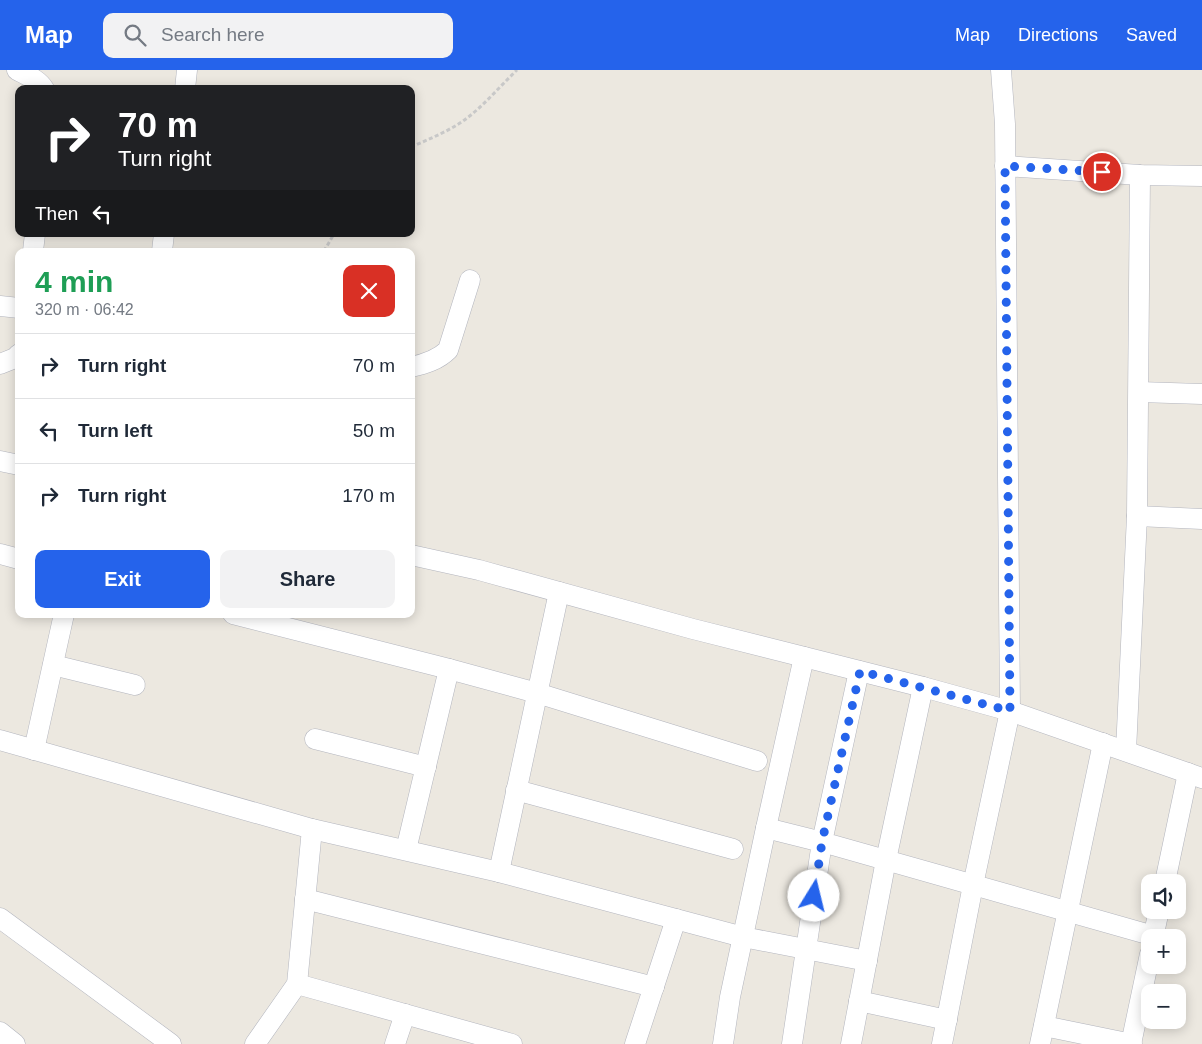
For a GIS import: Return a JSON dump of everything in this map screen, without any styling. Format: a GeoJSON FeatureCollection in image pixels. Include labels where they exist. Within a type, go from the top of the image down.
{"type":"FeatureCollection","features":[{"type":"Feature","properties":{"kind":"street"},"geometry":{"type":"LineString","coordinates":[[16,70],[42,85]]}},
{"type":"Feature","properties":{"kind":"street"},"geometry":{"type":"LineString","coordinates":[[185,85],[187,70]]}},
{"type":"Feature","properties":{"kind":"street"},"geometry":{"type":"LineString","coordinates":[[942,1044],[1010,711],[1005,166],[1001,70]]}},
{"type":"Feature","properties":{"kind":"street"},"geometry":{"type":"LineString","coordinates":[[1005,166],[1140,175],[1202,176]]}},
{"type":"Feature","properties":{"kind":"street"},"geometry":{"type":"LineString","coordinates":[[1126,751],[1137,516],[1140,175]]}},
{"type":"Feature","properties":{"kind":"street"},"geometry":{"type":"LineString","coordinates":[[415,366],[432,361],[442,356],[448,350],[470,280]]}},
{"type":"Feature","properties":{"kind":"street"},"geometry":{"type":"LineString","coordinates":[[0,306],[15,308]]}},
{"type":"Feature","properties":{"kind":"street"},"geometry":{"type":"LineString","coordinates":[[0,364],[15,358]]}},
{"type":"Feature","properties":{"kind":"street"},"geometry":{"type":"LineString","coordinates":[[1138,392],[1202,394]]}},
{"type":"Feature","properties":{"kind":"street"},"geometry":{"type":"LineString","coordinates":[[0,461],[15,464]]}},
{"type":"Feature","properties":{"kind":"street"},"geometry":{"type":"LineString","coordinates":[[1137,516],[1202,519]]}},
{"type":"Feature","properties":{"kind":"street"},"geometry":{"type":"LineString","coordinates":[[0,554],[15,558]]}},
{"type":"Feature","properties":{"kind":"street"},"geometry":{"type":"LineString","coordinates":[[415,556],[479,570],[693,629],[1010,711],[1195,776],[1167,874]]}},
{"type":"Feature","properties":{"kind":"street"},"geometry":{"type":"LineString","coordinates":[[499,872],[559,592]]}},
{"type":"Feature","properties":{"kind":"street"},"geometry":{"type":"LineString","coordinates":[[34,750],[63,618]]}},
{"type":"Feature","properties":{"kind":"street"},"geometry":{"type":"LineString","coordinates":[[264,618],[537,693],[757,760]]}},
{"type":"Feature","properties":{"kind":"street"},"geometry":{"type":"LineString","coordinates":[[723,1044],[730,997],[804,657]]}},
{"type":"Feature","properties":{"kind":"street"},"geometry":{"type":"LineString","coordinates":[[53,664],[134,685]]}},
{"type":"Feature","properties":{"kind":"street"},"geometry":{"type":"LineString","coordinates":[[406,850],[449,669]]}},
{"type":"Feature","properties":{"kind":"street"},"geometry":{"type":"LineString","coordinates":[[792,1044],[822,842],[860,671]]}},
{"type":"Feature","properties":{"kind":"street"},"geometry":{"type":"LineString","coordinates":[[851,1044],[886,860],[923,687]]}},
{"type":"Feature","properties":{"kind":"street"},"geometry":{"type":"LineString","coordinates":[[315,739],[426,767]]}},
{"type":"Feature","properties":{"kind":"street"},"geometry":{"type":"LineString","coordinates":[[0,740],[312,829],[499,872],[743,937],[867,961]]}},
{"type":"Feature","properties":{"kind":"street"},"geometry":{"type":"LineString","coordinates":[[1102,743],[1042,1035],[1132,1044],[1146,974]]}},
{"type":"Feature","properties":{"kind":"street"},"geometry":{"type":"LineString","coordinates":[[516,790],[733,849]]}},
{"type":"Feature","properties":{"kind":"street"},"geometry":{"type":"LineString","coordinates":[[766,828],[822,842],[1068,912],[1141,938]]}},
{"type":"Feature","properties":{"kind":"street"},"geometry":{"type":"LineString","coordinates":[[255,1044],[296,984],[312,829]]}},
{"type":"Feature","properties":{"kind":"street"},"geometry":{"type":"LineString","coordinates":[[305,899],[654,987]]}},
{"type":"Feature","properties":{"kind":"street"},"geometry":{"type":"LineString","coordinates":[[0,918],[171,1044]]}},
{"type":"Feature","properties":{"kind":"street"},"geometry":{"type":"LineString","coordinates":[[634,1044],[676,919]]}},
{"type":"Feature","properties":{"kind":"street"},"geometry":{"type":"LineString","coordinates":[[296,984],[512,1044]]}},
{"type":"Feature","properties":{"kind":"street"},"geometry":{"type":"LineString","coordinates":[[859,1001],[946,1020]]}},
{"type":"Feature","properties":{"kind":"street"},"geometry":{"type":"LineString","coordinates":[[395,1044],[405,1014]]}},
{"type":"Feature","properties":{"kind":"street"},"geometry":{"type":"LineString","coordinates":[[0,1032],[15,1044]]}},
{"type":"Feature","properties":{"kind":"path"},"geometry":{"type":"LineString","coordinates":[[415,145],[463,120],[516,70]]}},
{"type":"Feature","properties":{"kind":"path"},"geometry":{"type":"LineString","coordinates":[[326,248],[332,237]]}},
{"type":"Feature","properties":{"kind":"route"},"geometry":{"type":"LineString","coordinates":[[814,896],[822,842],[860,671],[1010,711],[1005,166],[1102,172]]}}]}
